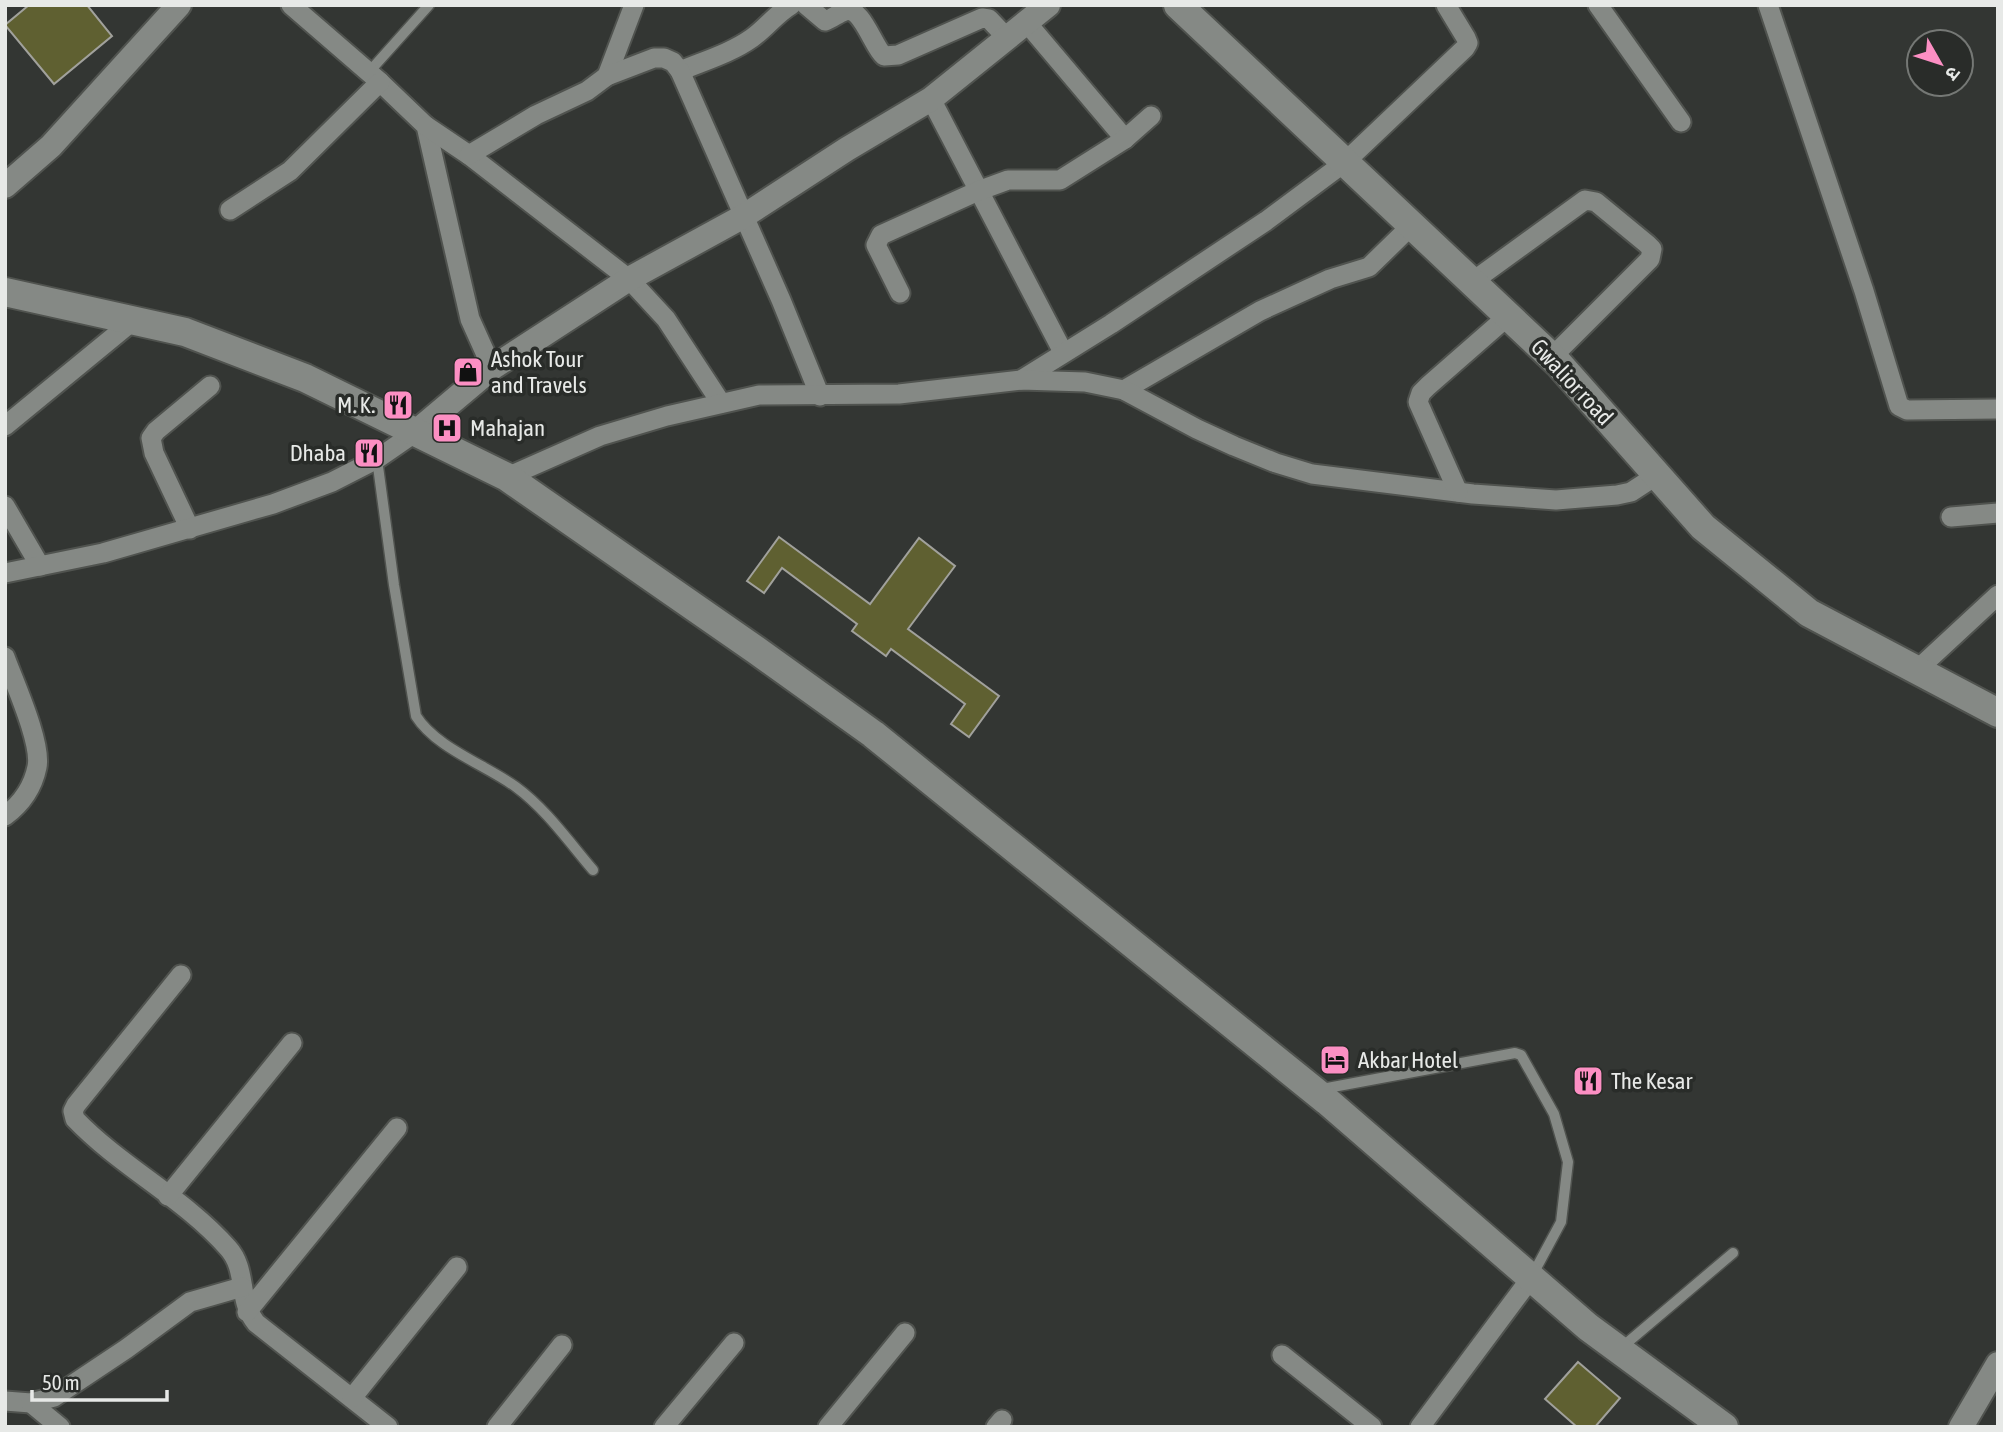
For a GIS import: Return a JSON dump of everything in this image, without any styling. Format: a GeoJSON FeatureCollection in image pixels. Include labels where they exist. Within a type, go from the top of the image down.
{"type":"FeatureCollection","features":[{"type":"Feature","properties":{"kind":"main road","name":"Gwalior road"},"geometry":{"type":"LineString","coordinates":[[1178,5],[1552,357],[1703,527],[1808,613],[1998,713]]}},
{"type":"Feature","properties":{"kind":"main road"},"geometry":{"type":"LineString","coordinates":[[5,292],[185,332],[293,373],[507,477],[873,734],[1313,1090],[1588,1327],[1724,1427]]}},
{"type":"Feature","properties":{"kind":"street"},"geometry":{"type":"LineString","coordinates":[[5,186],[51,146],[178,5]]}},
{"type":"Feature","properties":{"kind":"street"},"geometry":{"type":"LineString","coordinates":[[291,5],[375,77],[426,126],[469,155],[629,279],[666,319],[721,403]]}},
{"type":"Feature","properties":{"kind":"street"},"geometry":{"type":"LineString","coordinates":[[607,76],[634,5]]}},
{"type":"Feature","properties":{"kind":"street"},"geometry":{"type":"LineString","coordinates":[[680,71],[739,46],[758,34],[791,5]]}},
{"type":"Feature","properties":{"kind":"street"},"geometry":{"type":"LineString","coordinates":[[806,5],[825,21],[846,10],[852,11],[863,21],[877,49],[884,56],[898,55],[982,18],[989,19],[1007,38]]}},
{"type":"Feature","properties":{"kind":"street"},"geometry":{"type":"LineString","coordinates":[[5,573],[103,554],[273,504],[332,482],[377,460],[416,432],[492,368],[629,279],[744,216],[847,149],[931,99],[1048,5]]}},
{"type":"Feature","properties":{"kind":"street"},"geometry":{"type":"LineString","coordinates":[[1021,380],[1266,221],[1344,163],[1465,48],[1468,43],[1466,38],[1446,5]]}},
{"type":"Feature","properties":{"kind":"street"},"geometry":{"type":"LineString","coordinates":[[1598,5],[1681,122]]}},
{"type":"Feature","properties":{"kind":"street"},"geometry":{"type":"LineString","coordinates":[[1768,5],[1864,291],[1899,406],[1907,410],[1998,409]]}},
{"type":"Feature","properties":{"kind":"street"},"geometry":{"type":"LineString","coordinates":[[1027,23],[1125,139]]}},
{"type":"Feature","properties":{"kind":"street"},"geometry":{"type":"LineString","coordinates":[[469,155],[536,115],[587,91],[607,76],[654,58],[673,62],[680,71],[744,216],[820,396]]}},
{"type":"Feature","properties":{"kind":"street"},"geometry":{"type":"LineString","coordinates":[[230,210],[290,171],[375,77]]}},
{"type":"Feature","properties":{"kind":"street"},"geometry":{"type":"LineString","coordinates":[[931,99],[1063,352]]}},
{"type":"Feature","properties":{"kind":"street"},"geometry":{"type":"LineString","coordinates":[[900,293],[876,245],[877,238],[1008,180],[1060,180],[1125,139],[1151,116]]}},
{"type":"Feature","properties":{"kind":"street"},"geometry":{"type":"LineString","coordinates":[[426,126],[470,318],[492,368]]}},
{"type":"Feature","properties":{"kind":"street"},"geometry":{"type":"LineString","coordinates":[[1472,282],[1586,200],[1596,202],[1647,244],[1652,249],[1650,259],[1552,357]]}},
{"type":"Feature","properties":{"kind":"street"},"geometry":{"type":"LineString","coordinates":[[1124,390],[1260,311],[1330,279],[1369,267],[1412,226]]}},
{"type":"Feature","properties":{"kind":"street"},"geometry":{"type":"LineString","coordinates":[[1458,492],[1418,402],[1421,393],[1428,386],[1508,316]]}},
{"type":"Feature","properties":{"kind":"street"},"geometry":{"type":"LineString","coordinates":[[5,426],[134,320]]}},
{"type":"Feature","properties":{"kind":"street"},"geometry":{"type":"LineString","coordinates":[[507,477],[600,436],[667,416],[766,394],[899,394],[1021,380],[1084,382],[1124,390],[1234,446],[1312,474],[1458,492],[1556,500],[1631,492],[1657,475]]}},
{"type":"Feature","properties":{"kind":"street"},"geometry":{"type":"LineString","coordinates":[[190,529],[153,453],[151,438],[210,386]]}},
{"type":"Feature","properties":{"kind":"street"},"geometry":{"type":"LineString","coordinates":[[5,506],[40,566]]}},
{"type":"Feature","properties":{"kind":"street"},"geometry":{"type":"LineString","coordinates":[[1951,517],[1998,513]]}},
{"type":"Feature","properties":{"kind":"street"},"geometry":{"type":"LineString","coordinates":[[1917,670],[1998,594]]}},
{"type":"Feature","properties":{"kind":"street"},"geometry":{"type":"LineString","coordinates":[[5,657],[36,745],[37,765],[30,786],[18,806],[5,816]]}},
{"type":"Feature","properties":{"kind":"street"},"geometry":{"type":"LineString","coordinates":[[181,975],[73,1111],[75,1119],[230,1250],[237,1261],[247,1312],[256,1323],[388,1427]]}},
{"type":"Feature","properties":{"kind":"street"},"geometry":{"type":"LineString","coordinates":[[168,1196],[292,1043]]}},
{"type":"Feature","properties":{"kind":"street"},"geometry":{"type":"LineString","coordinates":[[247,1312],[397,1128]]}},
{"type":"Feature","properties":{"kind":"street"},"geometry":{"type":"LineString","coordinates":[[352,1398],[457,1267]]}},
{"type":"Feature","properties":{"kind":"street"},"geometry":{"type":"LineString","coordinates":[[1420,1427],[1531,1278]]}},
{"type":"Feature","properties":{"kind":"street"},"geometry":{"type":"LineString","coordinates":[[5,1401],[31,1402],[54,1397],[190,1302],[242,1287]]}},
{"type":"Feature","properties":{"kind":"street"},"geometry":{"type":"LineString","coordinates":[[828,1427],[905,1333]]}},
{"type":"Feature","properties":{"kind":"street"},"geometry":{"type":"LineString","coordinates":[[664,1427],[734,1343]]}},
{"type":"Feature","properties":{"kind":"street"},"geometry":{"type":"LineString","coordinates":[[497,1427],[562,1345]]}},
{"type":"Feature","properties":{"kind":"street"},"geometry":{"type":"LineString","coordinates":[[1282,1355],[1372,1427]]}},
{"type":"Feature","properties":{"kind":"street"},"geometry":{"type":"LineString","coordinates":[[1961,1427],[1998,1364]]}},
{"type":"Feature","properties":{"kind":"street"},"geometry":{"type":"LineString","coordinates":[[31,1402],[60,1427]]}},
{"type":"Feature","properties":{"kind":"lane"},"geometry":{"type":"LineString","coordinates":[[375,77],[429,5]]}},
{"type":"Feature","properties":{"kind":"lane"},"geometry":{"type":"LineString","coordinates":[[377,460],[416,716],[429,731],[451,747],[528,797],[593,870]]}},
{"type":"Feature","properties":{"kind":"lane"},"geometry":{"type":"LineString","coordinates":[[1313,1090],[1515,1053],[1521,1055],[1554,1115],[1567,1162],[1561,1222],[1531,1278]]}},
{"type":"Feature","properties":{"kind":"lane"},"geometry":{"type":"LineString","coordinates":[[1619,1350],[1733,1253]]}},
{"type":"Feature","properties":{"kind":"building"},"geometry":{"type":"Polygon","coordinates":[[[29,5],[87,5],[112,36],[54,84],[5,25],[29,5]]]}},
{"type":"Feature","properties":{"kind":"building"},"geometry":{"type":"Polygon","coordinates":[[[779,537],[870,604],[919,538],[955,566],[908,629],[999,696],[969,737],[951,724],[965,704],[891,649],[886,656],[852,631],[857,624],[782,568],[764,593],[747,581],[779,537]]]}},
{"type":"Feature","properties":{"kind":"building"},"geometry":{"type":"Polygon","coordinates":[[[1578,1362],[1620,1398],[1595,1427],[1577,1427],[1545,1399],[1578,1362]]]}},
{"type":"Feature","properties":{"kind":"place","name":"Ashok Tour and Travels"},"geometry":{"type":"Point","coordinates":[468,372]}},
{"type":"Feature","properties":{"kind":"place","name":"M. K."},"geometry":{"type":"Point","coordinates":[398,405]}},
{"type":"Feature","properties":{"kind":"place","name":"Mahajan"},"geometry":{"type":"Point","coordinates":[447,428]}},
{"type":"Feature","properties":{"kind":"place","name":"Dhaba"},"geometry":{"type":"Point","coordinates":[369,453]}},
{"type":"Feature","properties":{"kind":"place","name":"Akbar Hotel"},"geometry":{"type":"Point","coordinates":[1335,1060]}},
{"type":"Feature","properties":{"kind":"place","name":"The Kesar"},"geometry":{"type":"Point","coordinates":[1588,1081]}}]}
